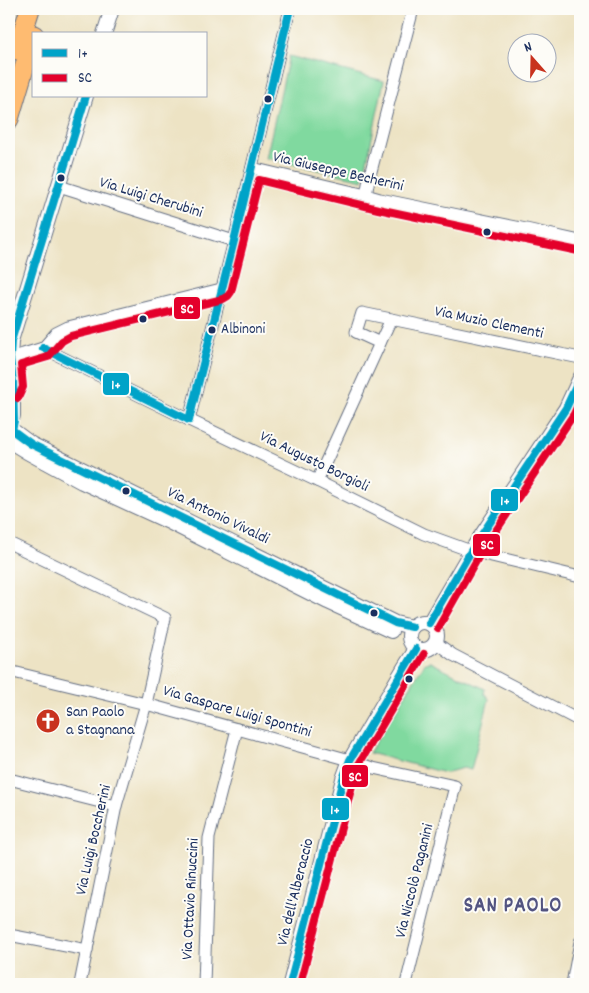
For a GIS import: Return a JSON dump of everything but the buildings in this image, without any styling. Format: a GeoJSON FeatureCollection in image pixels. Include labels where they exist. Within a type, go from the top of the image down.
{"type":"FeatureCollection","features":[{"type":"Feature","properties":{"kind":"main road"},"geometry":{"type":"LineString","coordinates":[[9,119],[30,9]]}},
{"type":"Feature","properties":{"kind":"main road"},"geometry":{"type":"LineString","coordinates":[[35,32],[42,9]]}},
{"type":"Feature","properties":{"kind":"main road"},"geometry":{"type":"LineString","coordinates":[[9,77],[21,60],[32,39]]}},
{"type":"Feature","properties":{"kind":"street"},"geometry":{"type":"LineString","coordinates":[[105,32],[112,9]]}},
{"type":"Feature","properties":{"kind":"street"},"geometry":{"type":"LineString","coordinates":[[252,168],[290,9]]}},
{"type":"Feature","properties":{"kind":"street"},"geometry":{"type":"LineString","coordinates":[[366,195],[413,9]]}},
{"type":"Feature","properties":{"kind":"street"},"geometry":{"type":"LineString","coordinates":[[10,427],[11,342],[85,98]]}},
{"type":"Feature","properties":{"kind":"street","name":"Via Giuseppe Becherini"},"geometry":{"type":"LineString","coordinates":[[188,420],[252,168],[380,199],[580,242]]}},
{"type":"Feature","properties":{"kind":"street","name":"Via Luigi Cherubini"},"geometry":{"type":"LineString","coordinates":[[59,186],[234,241]]}},
{"type":"Feature","properties":{"kind":"street"},"geometry":{"type":"LineString","coordinates":[[10,358],[43,348],[56,333],[68,327],[221,290]]}},
{"type":"Feature","properties":{"kind":"street","name":"Via Muzio Clementi"},"geometry":{"type":"LineString","coordinates":[[380,343],[356,332],[362,312],[580,358]]}},
{"type":"Feature","properties":{"kind":"street"},"geometry":{"type":"LineString","coordinates":[[317,481],[391,319]]}},
{"type":"Feature","properties":{"kind":"street","name":"Via Augusto Borgioli"},"geometry":{"type":"LineString","coordinates":[[43,348],[424,534],[471,552],[580,577]]}},
{"type":"Feature","properties":{"kind":"street"},"geometry":{"type":"LineString","coordinates":[[429,624],[471,552],[566,408],[580,378]]}},
{"type":"Feature","properties":{"kind":"street","name":"Via Antonio Vivaldi"},"geometry":{"type":"LineString","coordinates":[[10,427],[26,452],[82,482],[171,523],[328,602],[391,631],[410,631]]}},
{"type":"Feature","properties":{"kind":"street","name":"Via Luigi Boccherini"},"geometry":{"type":"LineString","coordinates":[[9,543],[165,618],[146,704],[116,806],[80,984]]}},
{"type":"Feature","properties":{"kind":"street"},"geometry":{"type":"LineString","coordinates":[[421,622],[429,624],[435,629],[436,642],[429,649],[416,649],[411,644],[410,631],[416,624],[421,622]]}},
{"type":"Feature","properties":{"kind":"street"},"geometry":{"type":"LineString","coordinates":[[436,642],[453,655],[580,721]]}},
{"type":"Feature","properties":{"kind":"street","name":"Via dell'Alberaccio"},"geometry":{"type":"LineString","coordinates":[[290,984],[343,779],[350,760],[416,649]]}},
{"type":"Feature","properties":{"kind":"street","name":"Via Gaspare Luigi Spontini"},"geometry":{"type":"LineString","coordinates":[[9,671],[146,704],[374,768],[455,786]]}},
{"type":"Feature","properties":{"kind":"street","name":"Via Ottavio Rinuccini"},"geometry":{"type":"LineString","coordinates":[[204,984],[209,838],[237,729]]}},
{"type":"Feature","properties":{"kind":"street"},"geometry":{"type":"LineString","coordinates":[[9,779],[116,806]]}},
{"type":"Feature","properties":{"kind":"street","name":"Via Niccolò Paganini"},"geometry":{"type":"LineString","coordinates":[[406,984],[455,786]]}},
{"type":"Feature","properties":{"kind":"street"},"geometry":{"type":"LineString","coordinates":[[9,935],[87,950]]}},
{"type":"Feature","properties":{"kind":"street"},"geometry":{"type":"LineString","coordinates":[[575,980],[580,942]]}},
{"type":"Feature","properties":{"kind":"green space"},"geometry":{"type":"Polygon","coordinates":[[[289,56],[384,81],[363,180],[266,158],[289,56]]]}},
{"type":"Feature","properties":{"kind":"green space"},"geometry":{"type":"Polygon","coordinates":[[[430,662],[485,689],[484,693],[489,699],[471,770],[463,768],[445,773],[369,753],[425,663],[430,662]]]}},
{"type":"Feature","properties":{"kind":"transit line","name":"1+"},"geometry":{"type":"LineString","coordinates":[[189,420],[290,9]]}},
{"type":"Feature","properties":{"kind":"transit line","name":"1+"},"geometry":{"type":"LineString","coordinates":[[12,430],[14,421],[10,358],[11,341],[85,98]]}},
{"type":"Feature","properties":{"kind":"transit line","name":"SC"},"geometry":{"type":"LineString","coordinates":[[18,398],[23,387],[21,365],[48,357],[62,341],[71,336],[223,299],[228,296],[231,292],[259,180],[378,209],[578,251]]}},
{"type":"Feature","properties":{"kind":"transit line","name":"1+"},"geometry":{"type":"LineString","coordinates":[[43,348],[189,420]]}},
{"type":"Feature","properties":{"kind":"transit line","name":"1+"},"geometry":{"type":"LineString","coordinates":[[429,623],[471,551],[566,408],[580,378]]}},
{"type":"Feature","properties":{"kind":"transit line","name":"SC"},"geometry":{"type":"LineString","coordinates":[[438,628],[479,556],[574,414],[580,401]]}},
{"type":"Feature","properties":{"kind":"transit line","name":"1+"},"geometry":{"type":"LineString","coordinates":[[12,430],[31,444],[395,623],[412,627]]}},
{"type":"Feature","properties":{"kind":"transit line","name":"1+"},"geometry":{"type":"LineString","coordinates":[[290,984],[343,779],[350,760],[416,649]]}},
{"type":"Feature","properties":{"kind":"transit line","name":"SC"},"geometry":{"type":"LineString","coordinates":[[300,984],[359,764],[424,654]]}},
{"type":"Feature","properties":{"kind":"place","name":"Albinoni"},"geometry":{"type":"Point","coordinates":[212,330]}},
{"type":"Feature","properties":{"kind":"place","name":"San Paolo a Stagnana"},"geometry":{"type":"Point","coordinates":[48,721]}},
{"type":"Feature","properties":{"kind":"district","name":"SAN PAOLO"},"geometry":{"type":"Point","coordinates":[513,907]}}]}
